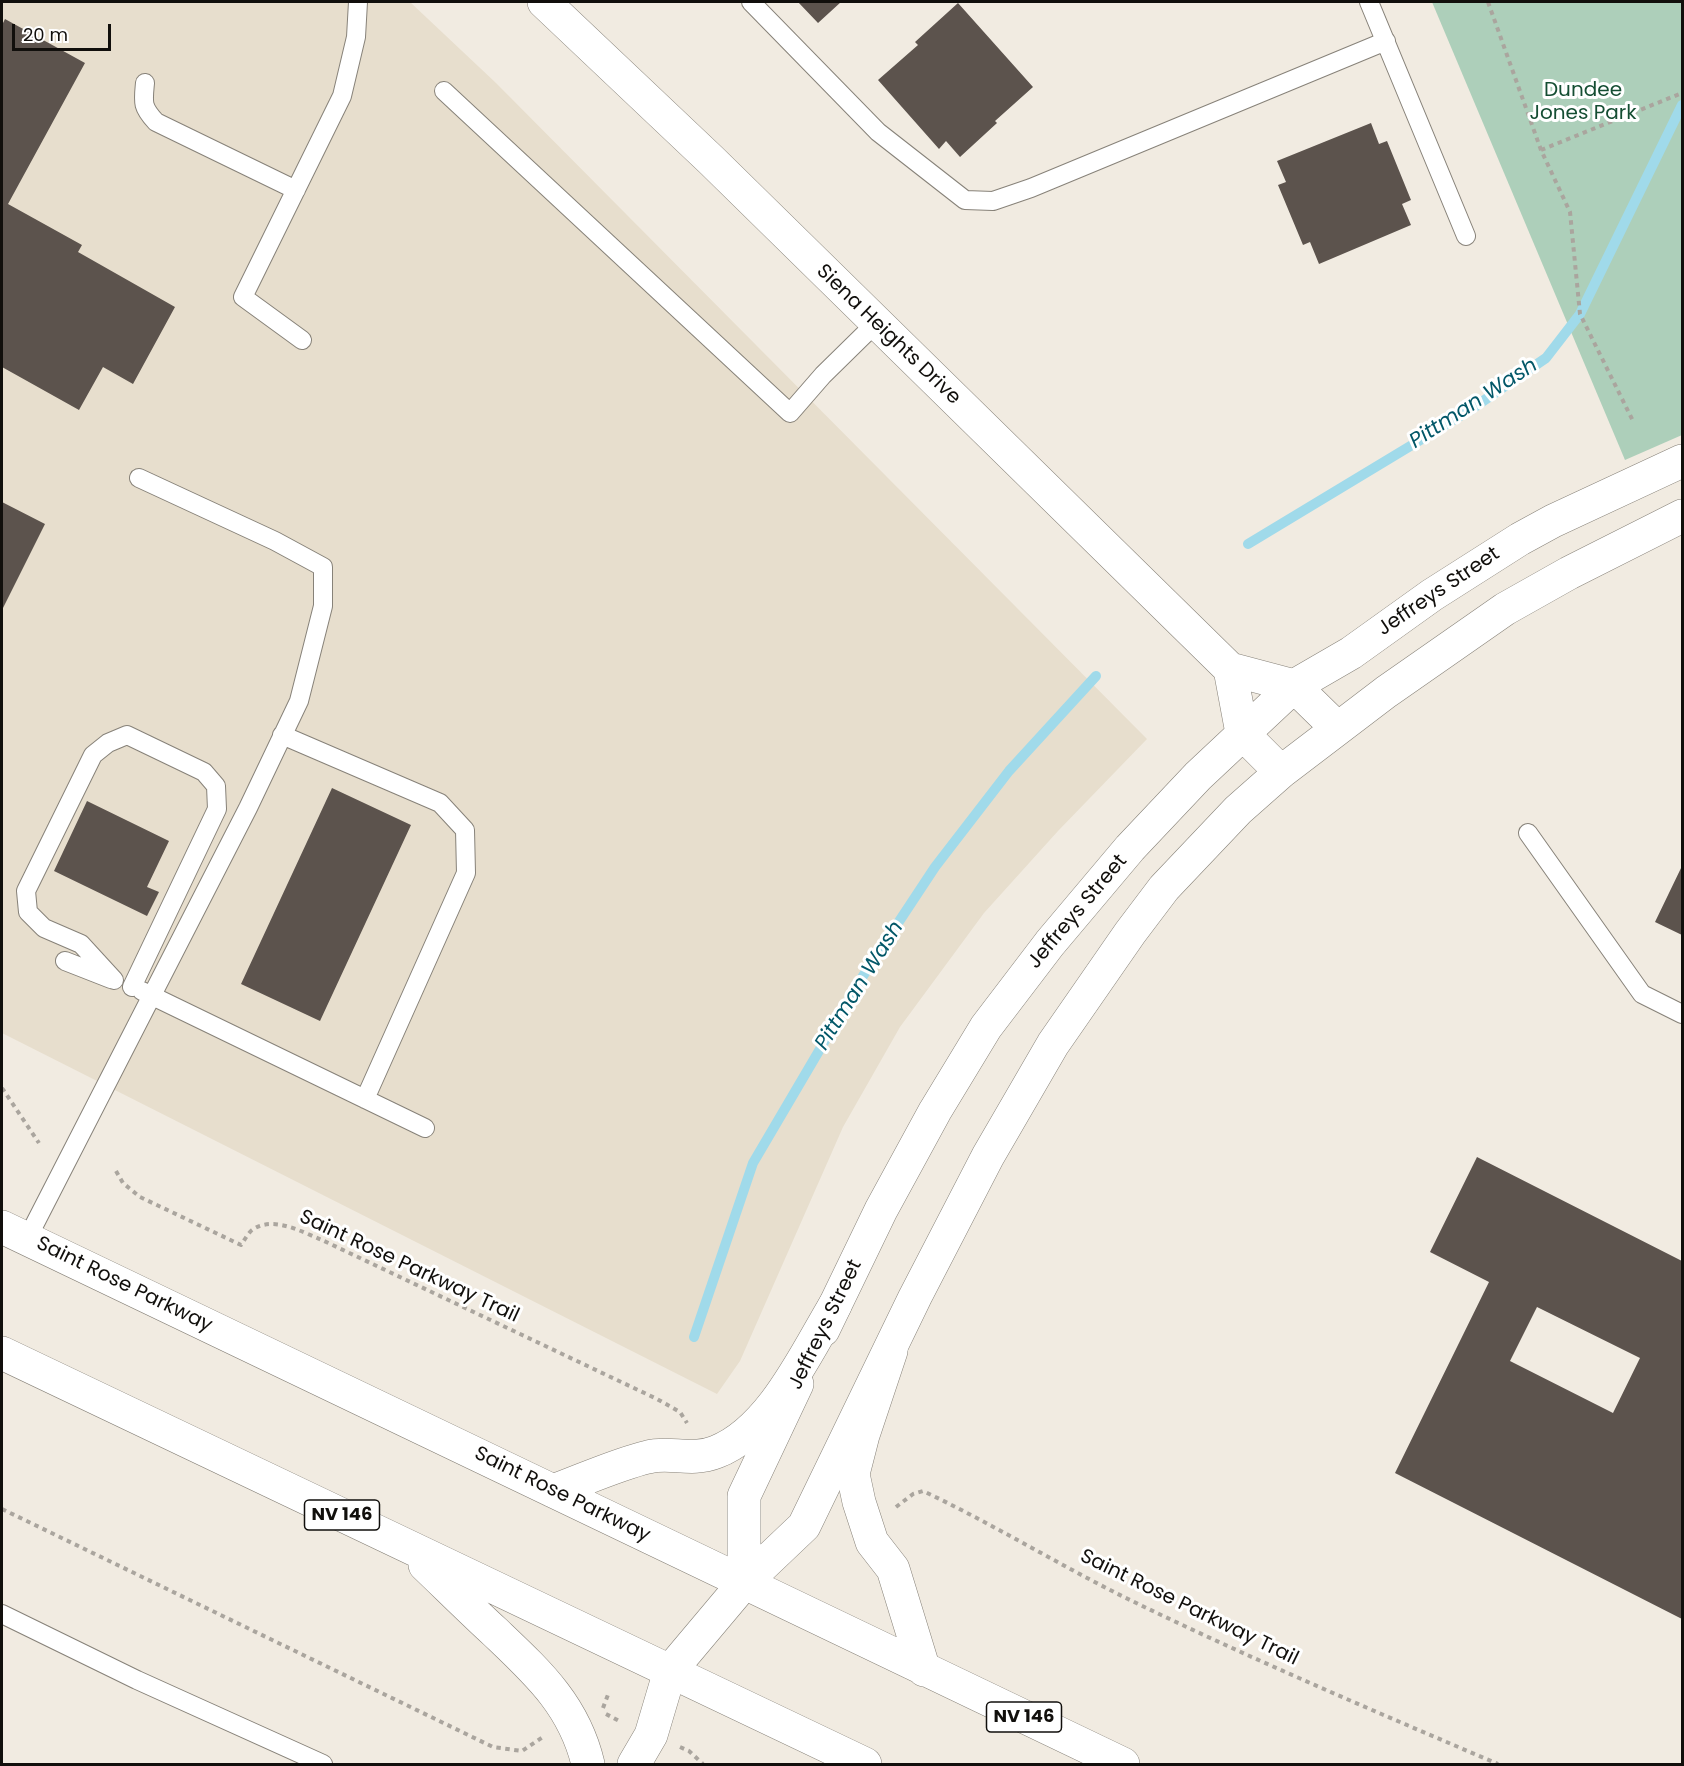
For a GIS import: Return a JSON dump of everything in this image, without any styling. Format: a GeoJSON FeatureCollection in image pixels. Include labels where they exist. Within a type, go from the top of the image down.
{"type":"FeatureCollection","features":[{"type":"Feature","properties":{"kind":"main road","name":"Siena Heights Drive"},"geometry":{"type":"LineString","coordinates":[[544,2],[711,160],[1230,669],[1294,686],[1337,728]]}},
{"type":"Feature","properties":{"kind":"main road","name":"Jeffreys Street"},"geometry":{"type":"LineString","coordinates":[[744,1583],[744,1496],[880,1210],[934,1111],[986,1027],[1050,943],[1130,848],[1198,776],[1294,686],[1351,653],[1432,595],[1520,539],[1553,521],[1683,461]]}},
{"type":"Feature","properties":{"kind":"main road"},"geometry":{"type":"LineString","coordinates":[[634,1764],[651,1736],[670,1671],[744,1583],[804,1526],[891,1351],[915,1297],[988,1156],[1053,1044],[1164,888],[1238,810],[1281,772],[1337,728],[1505,609],[1569,573],[1683,516]]}},
{"type":"Feature","properties":{"kind":"main road"},"geometry":{"type":"LineString","coordinates":[[1230,669],[1242,733],[1281,772]]}},
{"type":"Feature","properties":{"kind":"main road","name":"Saint Rose Parkway"},"geometry":{"type":"LineString","coordinates":[[14,1233],[1123,1764]]}},
{"type":"Feature","properties":{"kind":"main road"},"geometry":{"type":"LineString","coordinates":[[553,1491],[650,1456],[691,1458],[704,1456],[737,1442],[757,1424],[786,1387],[835,1305]]}},
{"type":"Feature","properties":{"kind":"main road"},"geometry":{"type":"LineString","coordinates":[[891,1351],[863,1435],[853,1474],[858,1502],[872,1542],[893,1569],[924,1670]]}},
{"type":"Feature","properties":{"kind":"main road","name":"NV 146"},"geometry":{"type":"LineString","coordinates":[[2,1353],[865,1764]]}},
{"type":"Feature","properties":{"kind":"main road"},"geometry":{"type":"LineString","coordinates":[[401,1543],[540,1675],[557,1695],[572,1721],[588,1764]]}},
{"type":"Feature","properties":{"kind":"lane"},"geometry":{"type":"LineString","coordinates":[[302,340],[243,297],[342,96],[356,37],[358,2]]}},
{"type":"Feature","properties":{"kind":"lane"},"geometry":{"type":"LineString","coordinates":[[751,2],[878,132],[964,200],[974,201],[993,201],[1031,188],[1386,41]]}},
{"type":"Feature","properties":{"kind":"lane"},"geometry":{"type":"LineString","coordinates":[[1369,2],[1466,236]]}},
{"type":"Feature","properties":{"kind":"lane"},"geometry":{"type":"LineString","coordinates":[[145,83],[143,101],[146,111],[156,122],[296,190]]}},
{"type":"Feature","properties":{"kind":"lane"},"geometry":{"type":"LineString","coordinates":[[444,91],[790,413],[823,375],[876,323]]}},
{"type":"Feature","properties":{"kind":"lane"},"geometry":{"type":"LineString","coordinates":[[14,1233],[152,994],[248,808],[299,701],[323,606],[323,567],[275,541],[139,478]]}},
{"type":"Feature","properties":{"kind":"lane"},"geometry":{"type":"LineString","coordinates":[[114,980],[81,944],[44,928],[28,912],[26,891],[93,755],[108,743],[128,735],[204,772],[216,786],[218,809],[132,987]]}},
{"type":"Feature","properties":{"kind":"lane"},"geometry":{"type":"LineString","coordinates":[[282,735],[440,804],[465,830],[466,873],[365,1099]]}},
{"type":"Feature","properties":{"kind":"lane"},"geometry":{"type":"LineString","coordinates":[[1528,833],[1642,994],[1683,1014]]}},
{"type":"Feature","properties":{"kind":"lane"},"geometry":{"type":"LineString","coordinates":[[65,961],[152,994],[424,1128]]}},
{"type":"Feature","properties":{"kind":"lane"},"geometry":{"type":"LineString","coordinates":[[2,1614],[137,1680],[323,1764]]}},
{"type":"Feature","properties":{"kind":"path"},"geometry":{"type":"LineString","coordinates":[[1488,2],[1541,150],[1570,212],[1580,314],[1635,423]]}},
{"type":"Feature","properties":{"kind":"path"},"geometry":{"type":"LineString","coordinates":[[1541,150],[1683,93]]}},
{"type":"Feature","properties":{"kind":"path"},"geometry":{"type":"LineString","coordinates":[[2,1088],[39,1143]]}},
{"type":"Feature","properties":{"kind":"path","name":"Saint Rose Parkway Trail"},"geometry":{"type":"LineString","coordinates":[[116,1171],[123,1183],[140,1197],[241,1245],[251,1230],[267,1223],[288,1227],[322,1240],[657,1399],[680,1412],[688,1428]]}},
{"type":"Feature","properties":{"kind":"path","name":"Saint Rose Parkway Trail"},"geometry":{"type":"LineString","coordinates":[[895,1508],[913,1494],[923,1491],[969,1513],[1127,1599],[1394,1720],[1498,1764]]}},
{"type":"Feature","properties":{"kind":"path"},"geometry":{"type":"LineString","coordinates":[[2,1509],[493,1747],[522,1751],[546,1736]]}},
{"type":"Feature","properties":{"kind":"path"},"geometry":{"type":"LineString","coordinates":[[602,1711],[609,1692]]}},
{"type":"Feature","properties":{"kind":"path"},"geometry":{"type":"LineString","coordinates":[[689,1751],[704,1764]]}},
{"type":"Feature","properties":{"kind":"shaded area"},"geometry":{"type":"Polygon","coordinates":[[[2,2],[410,2],[496,83],[1147,739],[1058,831],[984,913],[900,1027],[843,1127],[740,1361],[717,1394],[2,1033],[2,2]]]}},
{"type":"Feature","properties":{"kind":"green space","name":"Dundee Jones Park"},"geometry":{"type":"Polygon","coordinates":[[[1432,2],[1682,2],[1682,435],[1625,460],[1432,2]]]}},
{"type":"Feature","properties":{"kind":"building"},"geometry":{"type":"Polygon","coordinates":[[[798,2],[841,2],[818,23],[798,2]]]}},
{"type":"Feature","properties":{"kind":"building"},"geometry":{"type":"Polygon","coordinates":[[[958,3],[1033,87],[960,157],[946,141],[939,149],[878,80],[918,45],[915,42],[958,3]]]}},
{"type":"Feature","properties":{"kind":"building"},"geometry":{"type":"Polygon","coordinates":[[[5,19],[85,63],[8,204],[82,245],[78,252],[175,307],[133,384],[103,367],[79,410],[2,367],[2,25],[5,19]]]}},
{"type":"Feature","properties":{"kind":"building"},"geometry":{"type":"Polygon","coordinates":[[[1371,123],[1379,144],[1387,141],[1411,200],[1402,204],[1411,225],[1319,264],[1310,242],[1303,245],[1278,185],[1286,182],[1277,161],[1371,123]]]}},
{"type":"Feature","properties":{"kind":"building"},"geometry":{"type":"Polygon","coordinates":[[[2,502],[45,524],[2,610],[2,502]]]}},
{"type":"Feature","properties":{"kind":"building"},"geometry":{"type":"Polygon","coordinates":[[[332,788],[411,825],[320,1021],[241,984],[332,788]]]}},
{"type":"Feature","properties":{"kind":"building"},"geometry":{"type":"Polygon","coordinates":[[[87,801],[169,841],[147,887],[159,892],[147,916],[54,871],[87,801]]]}},
{"type":"Feature","properties":{"kind":"building"},"geometry":{"type":"Polygon","coordinates":[[[1682,866],[1682,935],[1655,922],[1682,866]]]}},
{"type":"Feature","properties":{"kind":"building"},"geometry":{"type":"Polygon","coordinates":[[[1477,1157],[1682,1261],[1682,1619],[1395,1473],[1489,1282],[1430,1252],[1477,1157]],[[1537,1307],[1510,1361],[1613,1413],[1640,1358],[1537,1307]]]}},
{"type":"Feature","properties":{"kind":"waterway","name":"Pittman Wash"},"geometry":{"type":"LineString","coordinates":[[1248,544],[1470,410],[1546,358],[1580,314],[1682,105]]}},
{"type":"Feature","properties":{"kind":"waterway","name":"Pittman Wash"},"geometry":{"type":"LineString","coordinates":[[694,1337],[753,1163],[863,976],[935,867],[1009,771],[1096,676]]}}]}
